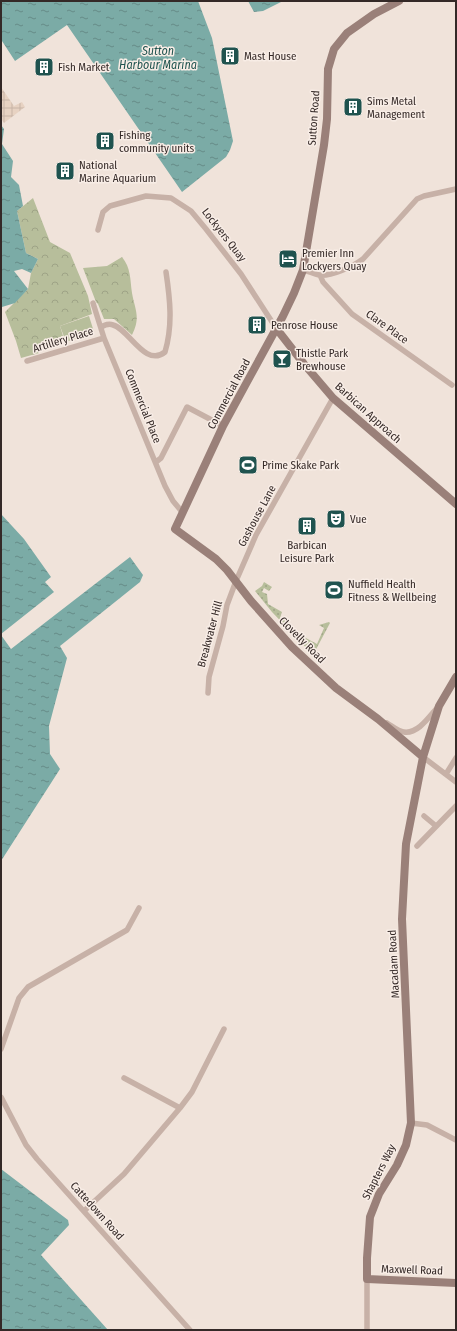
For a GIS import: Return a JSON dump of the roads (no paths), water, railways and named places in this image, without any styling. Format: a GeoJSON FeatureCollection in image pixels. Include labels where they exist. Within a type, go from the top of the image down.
{"type":"FeatureCollection","features":[{"type":"Feature","properties":{"kind":"street","name":"Sutton Road"},"geometry":{"type":"LineString","coordinates":[[303,270],[324,145],[327,118],[328,69],[330,59],[334,49],[347,33],[374,14],[399,1]]}},
{"type":"Feature","properties":{"kind":"street"},"geometry":{"type":"LineString","coordinates":[[303,270],[320,275],[339,271],[355,265],[417,199],[456,189]]}},
{"type":"Feature","properties":{"kind":"street","name":"Lockyers Quay"},"geometry":{"type":"LineString","coordinates":[[98,230],[103,212],[110,206],[146,196],[171,198],[191,211],[206,229],[241,274],[276,328]]}},
{"type":"Feature","properties":{"kind":"street","name":"Commercial Road"},"geometry":{"type":"LineString","coordinates":[[175,529],[223,426],[294,294],[303,270]]}},
{"type":"Feature","properties":{"kind":"street"},"geometry":{"type":"LineString","coordinates":[[101,326],[111,324],[115,325],[141,350],[155,355],[161,355],[165,352],[170,323],[170,298],[166,272]]}},
{"type":"Feature","properties":{"kind":"street","name":"Clare Place"},"geometry":{"type":"LineString","coordinates":[[320,275],[323,282],[352,314],[452,385]]}},
{"type":"Feature","properties":{"kind":"street","name":"Commercial Place"},"geometry":{"type":"LineString","coordinates":[[93,303],[104,338],[170,496],[183,513]]}},
{"type":"Feature","properties":{"kind":"street","name":"Barbican Approach"},"geometry":{"type":"LineString","coordinates":[[276,328],[333,398],[456,504]]}},
{"type":"Feature","properties":{"kind":"street","name":"Artillery Place"},"geometry":{"type":"LineString","coordinates":[[27,361],[104,338]]}},
{"type":"Feature","properties":{"kind":"street","name":"Gashouse Lane"},"geometry":{"type":"LineString","coordinates":[[236,581],[256,535],[333,398]]}},
{"type":"Feature","properties":{"kind":"street"},"geometry":{"type":"LineString","coordinates":[[156,462],[161,458],[187,407],[223,426]]}},
{"type":"Feature","properties":{"kind":"street","name":"Clovelly Road"},"geometry":{"type":"LineString","coordinates":[[175,529],[216,559],[236,581],[251,601],[292,646],[336,688],[378,719],[423,757]]}},
{"type":"Feature","properties":{"kind":"street","name":"Breakwater Hill"},"geometry":{"type":"LineString","coordinates":[[208,693],[209,677],[223,626],[227,605],[236,581]]}},
{"type":"Feature","properties":{"kind":"street","name":"Macadam Road"},"geometry":{"type":"LineString","coordinates":[[411,1123],[402,919],[406,844],[423,757],[439,706],[456,677]]}},
{"type":"Feature","properties":{"kind":"street"},"geometry":{"type":"LineString","coordinates":[[378,719],[403,732],[411,731],[419,727],[439,706]]}},
{"type":"Feature","properties":{"kind":"street"},"geometry":{"type":"LineString","coordinates":[[423,757],[456,782]]}},
{"type":"Feature","properties":{"kind":"street"},"geometry":{"type":"LineString","coordinates":[[446,774],[456,758]]}},
{"type":"Feature","properties":{"kind":"street"},"geometry":{"type":"LineString","coordinates":[[417,846],[456,806]]}},
{"type":"Feature","properties":{"kind":"street"},"geometry":{"type":"LineString","coordinates":[[424,816],[436,826]]}},
{"type":"Feature","properties":{"kind":"street"},"geometry":{"type":"LineString","coordinates":[[1,1050],[19,998],[28,987],[127,930],[139,908]]}},
{"type":"Feature","properties":{"kind":"street"},"geometry":{"type":"LineString","coordinates":[[84,1211],[124,1174],[180,1108],[192,1092],[224,1029]]}},
{"type":"Feature","properties":{"kind":"street"},"geometry":{"type":"LineString","coordinates":[[124,1078],[180,1108]]}},
{"type":"Feature","properties":{"kind":"street","name":"Cattedown Road"},"geometry":{"type":"LineString","coordinates":[[1,1097],[26,1145],[36,1159],[190,1330]]}},
{"type":"Feature","properties":{"kind":"street"},"geometry":{"type":"LineString","coordinates":[[411,1123],[427,1125],[456,1140]]}},
{"type":"Feature","properties":{"kind":"street","name":"Shapters Way"},"geometry":{"type":"LineString","coordinates":[[367,1279],[370,1217],[378,1194],[397,1165],[406,1145],[411,1123]]}},
{"type":"Feature","properties":{"kind":"street"},"geometry":{"type":"LineString","coordinates":[[366,1330],[367,1279]]}},
{"type":"Feature","properties":{"kind":"street","name":"Maxwell Road"},"geometry":{"type":"LineString","coordinates":[[367,1279],[456,1283]]}},
{"type":"Feature","properties":{"kind":"water","name":"Sutton Harbour Marina"},"geometry":{"type":"Polygon","coordinates":[[[1,1],[198,1],[212,38],[233,141],[226,157],[182,192],[67,25],[15,61],[1,41],[1,1]]]}},
{"type":"Feature","properties":{"kind":"water"},"geometry":{"type":"Polygon","coordinates":[[[248,1],[283,1],[263,11],[254,12],[248,1]]]}},
{"type":"Feature","properties":{"kind":"water"},"geometry":{"type":"Polygon","coordinates":[[[1,125],[4,129],[2,144],[13,161],[11,177],[19,185],[23,206],[17,211],[26,253],[38,259],[31,273],[22,269],[14,271],[28,289],[15,303],[2,307],[1,306],[1,125]]]}},
{"type":"Feature","properties":{"kind":"water"},"geometry":{"type":"Polygon","coordinates":[[[1,514],[24,539],[51,577],[45,582],[54,592],[1,634],[1,514]]]}},
{"type":"Feature","properties":{"kind":"water"},"geometry":{"type":"Polygon","coordinates":[[[130,557],[143,575],[140,582],[60,646],[67,658],[49,726],[50,754],[60,769],[1,861],[1,635],[11,649],[130,557]]]}},
{"type":"Feature","properties":{"kind":"water"},"geometry":{"type":"Polygon","coordinates":[[[1,1169],[68,1220],[69,1225],[41,1255],[108,1330],[1,1330],[1,1169]]]}},
{"type":"Feature","properties":{"kind":"place","name":"Mast House"},"geometry":{"type":"Point","coordinates":[230,56]}},
{"type":"Feature","properties":{"kind":"place","name":"Fish Market"},"geometry":{"type":"Point","coordinates":[44,67]}},
{"type":"Feature","properties":{"kind":"place","name":"Sims Metal Management"},"geometry":{"type":"Point","coordinates":[353,107]}},
{"type":"Feature","properties":{"kind":"place","name":"Fishing community units"},"geometry":{"type":"Point","coordinates":[105,141]}},
{"type":"Feature","properties":{"kind":"place","name":"National Marine Aquarium"},"geometry":{"type":"Point","coordinates":[65,171]}},
{"type":"Feature","properties":{"kind":"place","name":"Premier Inn Lockyers Quay"},"geometry":{"type":"Point","coordinates":[288,259]}},
{"type":"Feature","properties":{"kind":"place","name":"Penrose House"},"geometry":{"type":"Point","coordinates":[257,325]}},
{"type":"Feature","properties":{"kind":"place","name":"Thistle Park Brewhouse"},"geometry":{"type":"Point","coordinates":[282,359]}},
{"type":"Feature","properties":{"kind":"place","name":"Prime Skake Park"},"geometry":{"type":"Point","coordinates":[248,465]}},
{"type":"Feature","properties":{"kind":"place","name":"Vue"},"geometry":{"type":"Point","coordinates":[336,519]}},
{"type":"Feature","properties":{"kind":"place","name":"Barbican Leisure Park"},"geometry":{"type":"Point","coordinates":[307,526]}},
{"type":"Feature","properties":{"kind":"place","name":"Nuffield Health Fitness & Wellbeing"},"geometry":{"type":"Point","coordinates":[334,590]}}]}
